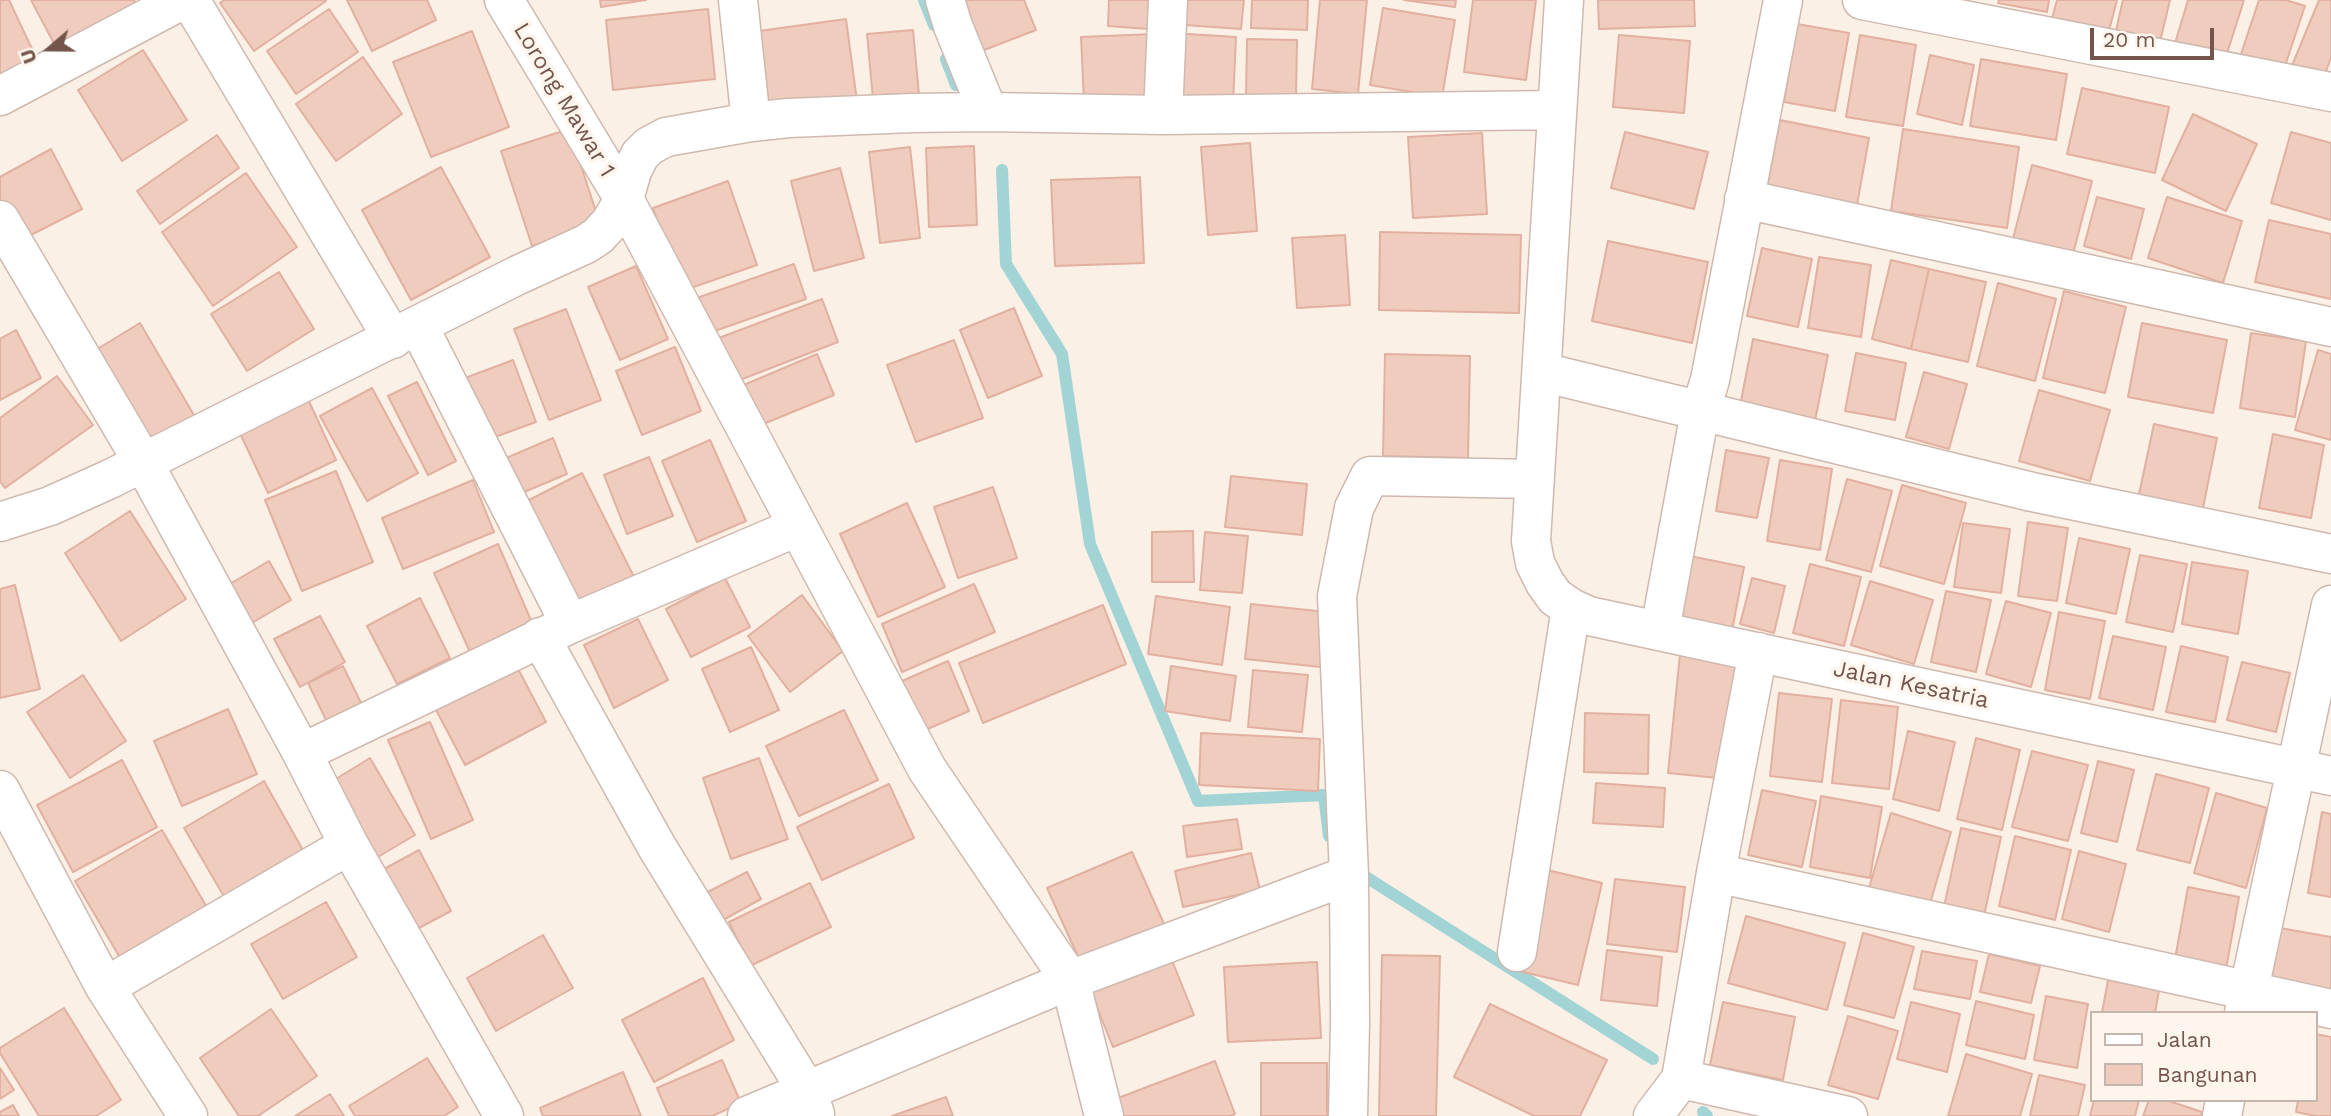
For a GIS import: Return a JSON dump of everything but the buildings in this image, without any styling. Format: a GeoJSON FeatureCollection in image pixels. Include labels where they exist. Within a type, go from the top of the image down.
{"type":"FeatureCollection","features":[{"type":"Feature","properties":{"kind":"street"},"geometry":{"type":"LineString","coordinates":[[0,96],[182,0]]}},
{"type":"Feature","properties":{"kind":"street"},"geometry":{"type":"LineString","coordinates":[[190,0],[405,332],[555,630],[657,847],[811,1104]]}},
{"type":"Feature","properties":{"kind":"street","name":"Lorong Mawar 1"},"geometry":{"type":"LineString","coordinates":[[504,0],[624,199],[927,769],[1070,979]]}},
{"type":"Feature","properties":{"kind":"street"},"geometry":{"type":"LineString","coordinates":[[737,0],[751,122]]}},
{"type":"Feature","properties":{"kind":"street"},"geometry":{"type":"LineString","coordinates":[[945,0],[988,112]]}},
{"type":"Feature","properties":{"kind":"street"},"geometry":{"type":"LineString","coordinates":[[1163,115],[1168,0]]}},
{"type":"Feature","properties":{"kind":"street","name":"Jalan Kesatria"},"geometry":{"type":"LineString","coordinates":[[1564,0],[1531,541],[1535,563],[1555,597],[1589,616],[2314,772]]}},
{"type":"Feature","properties":{"kind":"street"},"geometry":{"type":"LineString","coordinates":[[1660,630],[1700,412],[1710,380],[1783,0]]}},
{"type":"Feature","properties":{"kind":"street"},"geometry":{"type":"LineString","coordinates":[[1862,0],[2331,92]]}},
{"type":"Feature","properties":{"kind":"street"},"geometry":{"type":"LineString","coordinates":[[0,522],[50,506],[144,462],[586,244],[610,223],[624,199],[640,155],[649,146],[666,137],[789,118],[988,112],[1163,115],[1557,110]]}},
{"type":"Feature","properties":{"kind":"street"},"geometry":{"type":"LineString","coordinates":[[1744,199],[2331,327]]}},
{"type":"Feature","properties":{"kind":"street"},"geometry":{"type":"LineString","coordinates":[[0,220],[144,462],[349,845],[504,1116]]}},
{"type":"Feature","properties":{"kind":"street"},"geometry":{"type":"LineString","coordinates":[[1542,372],[2032,492],[2331,554]]}},
{"type":"Feature","properties":{"kind":"street"},"geometry":{"type":"LineString","coordinates":[[1348,1116],[1349,875],[1337,596],[1354,508],[1370,476],[1535,479]]}},
{"type":"Feature","properties":{"kind":"street"},"geometry":{"type":"LineString","coordinates":[[302,753],[555,630],[797,527]]}},
{"type":"Feature","properties":{"kind":"street"},"geometry":{"type":"LineString","coordinates":[[2246,1002],[2314,772],[2331,606]]}},
{"type":"Feature","properties":{"kind":"street"},"geometry":{"type":"LineString","coordinates":[[1517,952],[1571,608]]}},
{"type":"Feature","properties":{"kind":"street"},"geometry":{"type":"LineString","coordinates":[[1653,1116],[1681,1079],[1716,873],[1758,652]]}},
{"type":"Feature","properties":{"kind":"street"},"geometry":{"type":"LineString","coordinates":[[0,790],[105,988],[188,1116]]}},
{"type":"Feature","properties":{"kind":"street"},"geometry":{"type":"LineString","coordinates":[[105,988],[349,845]]}},
{"type":"Feature","properties":{"kind":"street"},"geometry":{"type":"LineString","coordinates":[[1716,873],[2246,1002],[2331,1009]]}},
{"type":"Feature","properties":{"kind":"street"},"geometry":{"type":"LineString","coordinates":[[747,1116],[811,1104],[1070,979],[1349,875]]}},
{"type":"Feature","properties":{"kind":"street"},"geometry":{"type":"LineString","coordinates":[[1070,979],[1104,1116]]}},
{"type":"Feature","properties":{"kind":"street"},"geometry":{"type":"LineString","coordinates":[[1681,1079],[1848,1116]]}},
{"type":"Feature","properties":{"kind":"waterway"},"geometry":{"type":"LineString","coordinates":[[924,0],[934,25]]}},
{"type":"Feature","properties":{"kind":"waterway"},"geometry":{"type":"LineString","coordinates":[[946,59],[956,85]]}},
{"type":"Feature","properties":{"kind":"waterway"},"geometry":{"type":"LineString","coordinates":[[1002,170],[1006,264],[1062,354],[1090,544],[1198,801],[1324,795],[1329,836]]}},
{"type":"Feature","properties":{"kind":"waterway"},"geometry":{"type":"LineString","coordinates":[[1355,870],[1653,1059]]}},
{"type":"Feature","properties":{"kind":"waterway"},"geometry":{"type":"LineString","coordinates":[[1703,1112],[1707,1116]]}}]}
